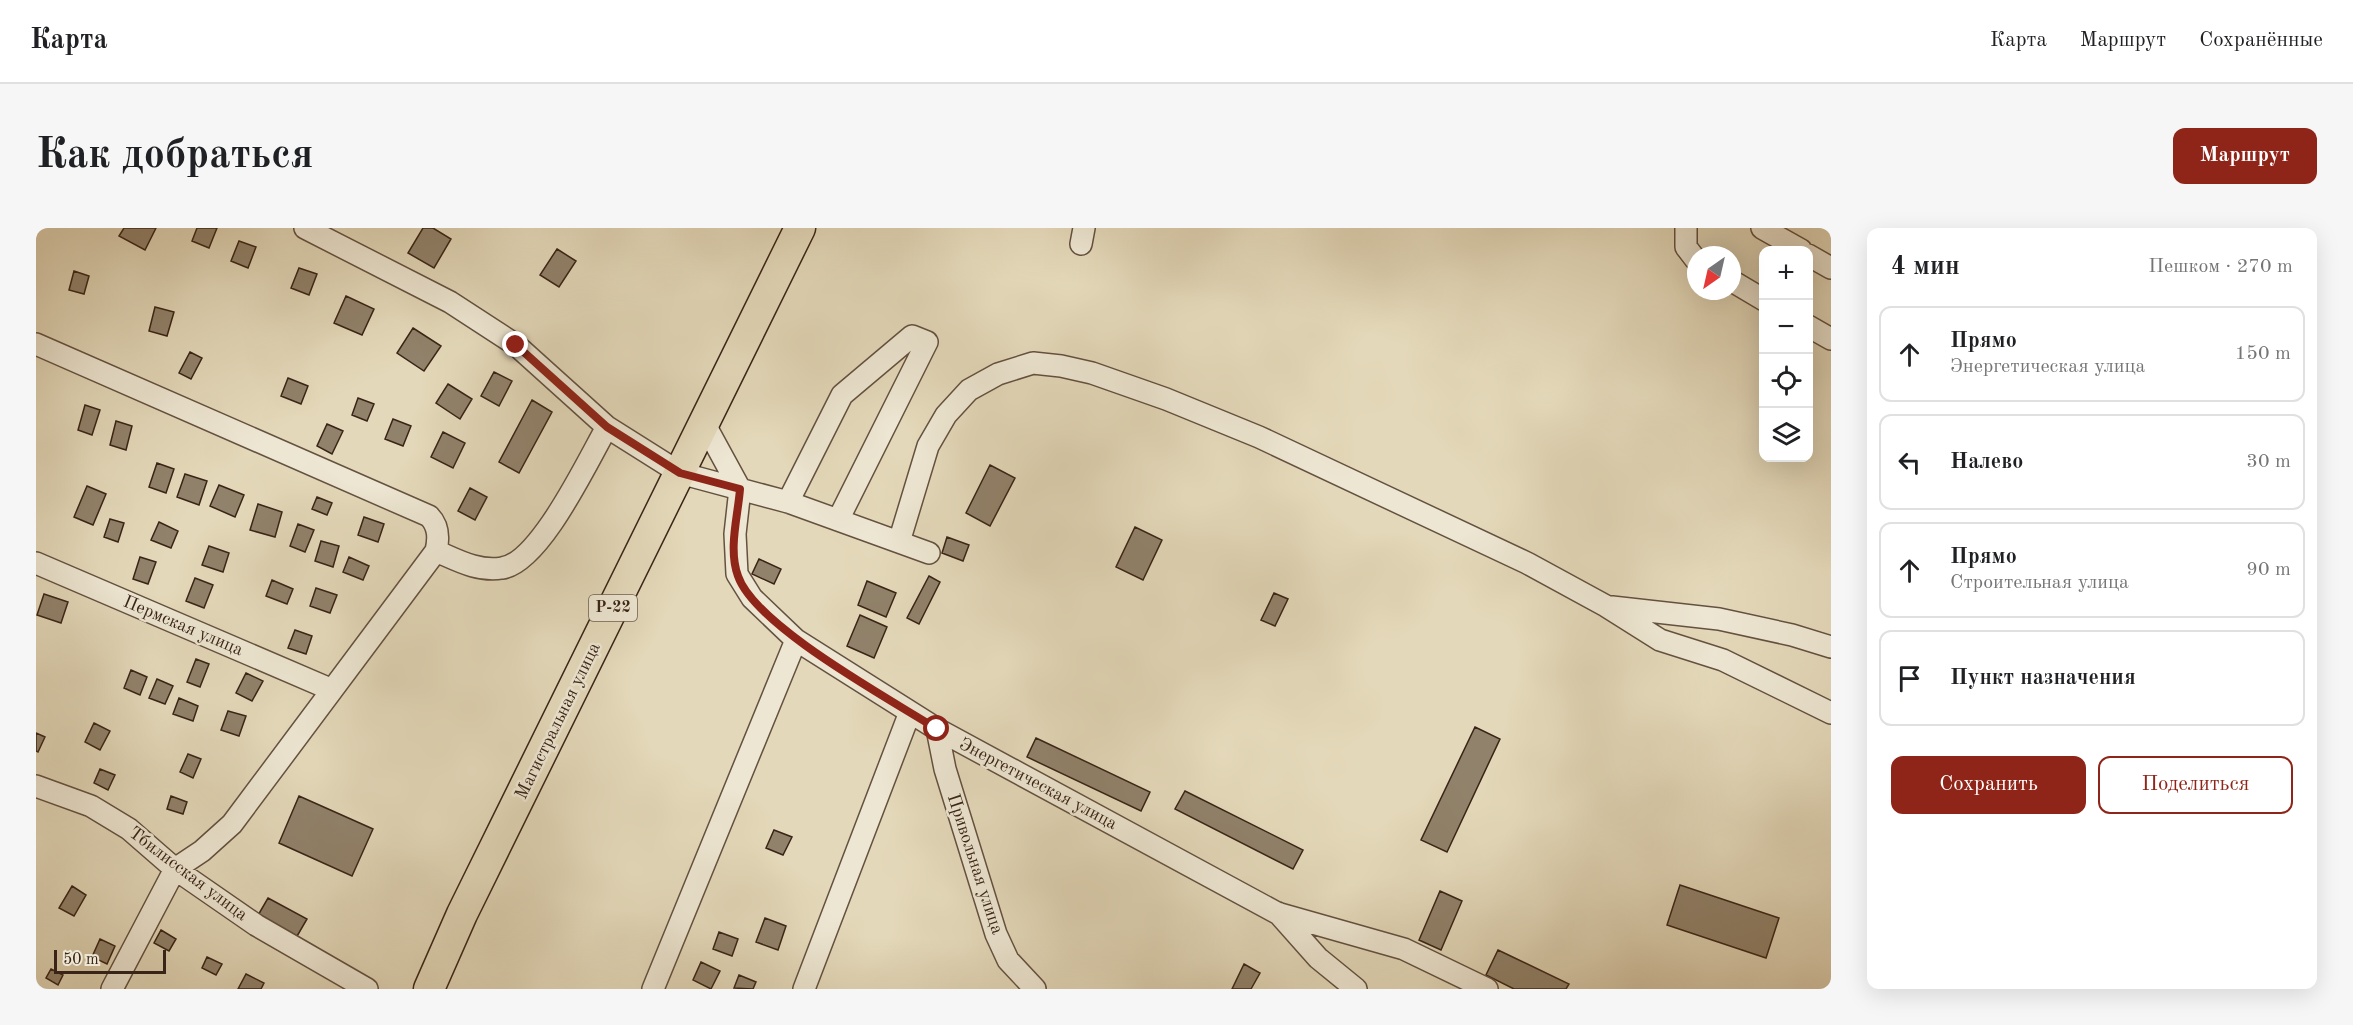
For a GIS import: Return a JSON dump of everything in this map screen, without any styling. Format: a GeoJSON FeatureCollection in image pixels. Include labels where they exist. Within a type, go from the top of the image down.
{"type":"FeatureCollection","features":[{"type":"Feature","properties":{"kind":"highway","name":"Магистральная улица"},"geometry":{"type":"LineString","coordinates":[[429,989],[468,903],[800,228]]}},
{"type":"Feature","properties":{"kind":"street"},"geometry":{"type":"LineString","coordinates":[[305,228],[450,302],[506,339],[607,427],[680,473],[788,502],[929,553]]}},
{"type":"Feature","properties":{"kind":"street"},"geometry":{"type":"LineString","coordinates":[[1686,228],[1687,248]]}},
{"type":"Feature","properties":{"kind":"street"},"geometry":{"type":"LineString","coordinates":[[1762,228],[1794,246]]}},
{"type":"Feature","properties":{"kind":"street"},"geometry":{"type":"LineString","coordinates":[[1813,257],[1831,268]]}},
{"type":"Feature","properties":{"kind":"street"},"geometry":{"type":"LineString","coordinates":[[1741,286],[1759,297]]}},
{"type":"Feature","properties":{"kind":"street"},"geometry":{"type":"LineString","coordinates":[[1813,328],[1831,339]]}},
{"type":"Feature","properties":{"kind":"street"},"geometry":{"type":"LineString","coordinates":[[788,502],[842,395],[912,336],[927,342],[838,520]]}},
{"type":"Feature","properties":{"kind":"street"},"geometry":{"type":"LineString","coordinates":[[36,344],[429,516],[435,522],[437,532],[436,551],[330,689],[232,824],[202,850],[175,869],[112,989]]}},
{"type":"Feature","properties":{"kind":"street"},"geometry":{"type":"LineString","coordinates":[[899,542],[928,447],[946,415],[969,390],[998,374],[1033,363],[1092,373],[1166,399],[1259,437],[1527,563],[1606,606],[1660,640],[1723,660],[1831,712]]}},
{"type":"Feature","properties":{"kind":"street"},"geometry":{"type":"LineString","coordinates":[[704,423],[740,489]]}},
{"type":"Feature","properties":{"kind":"street"},"geometry":{"type":"LineString","coordinates":[[436,551],[475,567],[504,568],[527,556],[543,538],[607,427]]}},
{"type":"Feature","properties":{"kind":"street","name":"Энергетическая улица"},"geometry":{"type":"LineString","coordinates":[[740,489],[735,534],[737,574],[752,598],[796,639],[937,729],[1277,913],[1404,949],[1487,989]]}},
{"type":"Feature","properties":{"kind":"street","name":"Пермская улица"},"geometry":{"type":"LineString","coordinates":[[36,563],[330,689]]}},
{"type":"Feature","properties":{"kind":"street"},"geometry":{"type":"LineString","coordinates":[[1606,606],[1719,619],[1792,635],[1831,647]]}},
{"type":"Feature","properties":{"kind":"street"},"geometry":{"type":"LineString","coordinates":[[653,989],[796,639]]}},
{"type":"Feature","properties":{"kind":"street"},"geometry":{"type":"LineString","coordinates":[[804,989],[910,712]]}},
{"type":"Feature","properties":{"kind":"street","name":"Привольная улица"},"geometry":{"type":"LineString","coordinates":[[937,729],[945,769],[996,934],[1008,960],[1035,989]]}},
{"type":"Feature","properties":{"kind":"street","name":"Тбилисская улица"},"geometry":{"type":"LineString","coordinates":[[36,786],[91,806],[129,829],[175,869],[256,925],[367,989]]}},
{"type":"Feature","properties":{"kind":"street"},"geometry":{"type":"LineString","coordinates":[[1277,913],[1318,958],[1356,989]]}},
{"type":"Feature","properties":{"kind":"building"},"geometry":{"type":"Polygon","coordinates":[[[124,228],[156,228],[145,250],[119,236],[124,228]]]}},
{"type":"Feature","properties":{"kind":"building"},"geometry":{"type":"Polygon","coordinates":[[[197,228],[217,228],[209,248],[192,241],[197,228]]]}},
{"type":"Feature","properties":{"kind":"building"},"geometry":{"type":"Polygon","coordinates":[[[423,228],[433,228],[451,239],[434,268],[408,253],[423,228]]]}},
{"type":"Feature","properties":{"kind":"building"},"geometry":{"type":"Polygon","coordinates":[[[239,241],[256,247],[248,268],[231,261],[239,241]]]}},
{"type":"Feature","properties":{"kind":"building"},"geometry":{"type":"Polygon","coordinates":[[[557,249],[576,261],[559,287],[540,275],[557,249]]]}},
{"type":"Feature","properties":{"kind":"building"},"geometry":{"type":"Polygon","coordinates":[[[299,268],[317,274],[309,295],[291,288],[299,268]]]}},
{"type":"Feature","properties":{"kind":"building"},"geometry":{"type":"Polygon","coordinates":[[[74,271],[89,276],[84,294],[69,290],[74,271]]]}},
{"type":"Feature","properties":{"kind":"building"},"geometry":{"type":"Polygon","coordinates":[[[346,296],[374,309],[362,335],[334,323],[346,296]]]}},
{"type":"Feature","properties":{"kind":"building"},"geometry":{"type":"Polygon","coordinates":[[[155,307],[174,312],[167,336],[149,331],[155,307]]]}},
{"type":"Feature","properties":{"kind":"building"},"geometry":{"type":"Polygon","coordinates":[[[413,328],[441,346],[424,371],[397,353],[413,328]]]}},
{"type":"Feature","properties":{"kind":"building"},"geometry":{"type":"Polygon","coordinates":[[[190,352],[202,358],[191,379],[179,373],[190,352]]]}},
{"type":"Feature","properties":{"kind":"building"},"geometry":{"type":"Polygon","coordinates":[[[494,372],[512,381],[499,406],[481,396],[494,372]]]}},
{"type":"Feature","properties":{"kind":"building"},"geometry":{"type":"Polygon","coordinates":[[[288,378],[308,386],[301,404],[281,396],[288,378]]]}},
{"type":"Feature","properties":{"kind":"building"},"geometry":{"type":"Polygon","coordinates":[[[448,384],[472,399],[460,419],[436,403],[448,384]]]}},
{"type":"Feature","properties":{"kind":"building"},"geometry":{"type":"Polygon","coordinates":[[[358,398],[374,404],[367,421],[352,415],[358,398]]]}},
{"type":"Feature","properties":{"kind":"building"},"geometry":{"type":"Polygon","coordinates":[[[532,400],[552,412],[519,473],[499,462],[532,400]]]}},
{"type":"Feature","properties":{"kind":"building"},"geometry":{"type":"Polygon","coordinates":[[[85,405],[100,410],[92,435],[78,430],[85,405]]]}},
{"type":"Feature","properties":{"kind":"building"},"geometry":{"type":"Polygon","coordinates":[[[393,419],[411,426],[403,446],[385,439],[393,419]]]}},
{"type":"Feature","properties":{"kind":"building"},"geometry":{"type":"Polygon","coordinates":[[[116,421],[132,426],[126,450],[110,445],[116,421]]]}},
{"type":"Feature","properties":{"kind":"building"},"geometry":{"type":"Polygon","coordinates":[[[327,424],[343,431],[332,454],[317,446],[327,424]]]}},
{"type":"Feature","properties":{"kind":"building"},"geometry":{"type":"Polygon","coordinates":[[[443,432],[465,443],[453,468],[431,457],[443,432]]]}},
{"type":"Feature","properties":{"kind":"building"},"geometry":{"type":"Polygon","coordinates":[[[157,463],[174,469],[166,493],[149,487],[157,463]]]}},
{"type":"Feature","properties":{"kind":"building"},"geometry":{"type":"Polygon","coordinates":[[[990,465],[1015,478],[990,526],[966,513],[990,465]]]}},
{"type":"Feature","properties":{"kind":"building"},"geometry":{"type":"Polygon","coordinates":[[[185,474],[207,481],[199,505],[177,497],[185,474]]]}},
{"type":"Feature","properties":{"kind":"building"},"geometry":{"type":"Polygon","coordinates":[[[219,485],[244,495],[235,517],[210,506],[219,485]]]}},
{"type":"Feature","properties":{"kind":"building"},"geometry":{"type":"Polygon","coordinates":[[[87,486],[106,494],[93,525],[74,517],[87,486]]]}},
{"type":"Feature","properties":{"kind":"building"},"geometry":{"type":"Polygon","coordinates":[[[470,488],[487,497],[475,520],[458,511],[470,488]]]}},
{"type":"Feature","properties":{"kind":"building"},"geometry":{"type":"Polygon","coordinates":[[[317,497],[332,503],[327,515],[312,509],[317,497]]]}},
{"type":"Feature","properties":{"kind":"building"},"geometry":{"type":"Polygon","coordinates":[[[258,504],[282,512],[275,537],[250,530],[258,504]]]}},
{"type":"Feature","properties":{"kind":"building"},"geometry":{"type":"Polygon","coordinates":[[[364,517],[384,524],[378,542],[358,535],[364,517]]]}},
{"type":"Feature","properties":{"kind":"building"},"geometry":{"type":"Polygon","coordinates":[[[110,519],[124,523],[118,542],[104,537],[110,519]]]}},
{"type":"Feature","properties":{"kind":"building"},"geometry":{"type":"Polygon","coordinates":[[[159,522],[178,531],[171,548],[151,540],[159,522]]]}},
{"type":"Feature","properties":{"kind":"building"},"geometry":{"type":"Polygon","coordinates":[[[298,524],[314,530],[305,552],[290,546],[298,524]]]}},
{"type":"Feature","properties":{"kind":"building"},"geometry":{"type":"Polygon","coordinates":[[[1135,527],[1162,540],[1143,580],[1116,567],[1135,527]]]}},
{"type":"Feature","properties":{"kind":"building"},"geometry":{"type":"Polygon","coordinates":[[[947,537],[969,545],[963,561],[942,553],[947,537]]]}},
{"type":"Feature","properties":{"kind":"building"},"geometry":{"type":"Polygon","coordinates":[[[321,541],[339,546],[333,567],[315,561],[321,541]]]}},
{"type":"Feature","properties":{"kind":"building"},"geometry":{"type":"Polygon","coordinates":[[[209,546],[229,553],[223,572],[202,565],[209,546]]]}},
{"type":"Feature","properties":{"kind":"building"},"geometry":{"type":"Polygon","coordinates":[[[140,557],[156,562],[148,584],[133,579],[140,557]]]}},
{"type":"Feature","properties":{"kind":"building"},"geometry":{"type":"Polygon","coordinates":[[[349,557],[369,566],[363,580],[343,572],[349,557]]]}},
{"type":"Feature","properties":{"kind":"building"},"geometry":{"type":"Polygon","coordinates":[[[759,559],[781,569],[774,584],[752,574],[759,559]]]}},
{"type":"Feature","properties":{"kind":"building"},"geometry":{"type":"Polygon","coordinates":[[[929,576],[940,582],[919,624],[907,618],[929,576]]]}},
{"type":"Feature","properties":{"kind":"building"},"geometry":{"type":"Polygon","coordinates":[[[195,578],[213,585],[204,608],[186,601],[195,578]]]}},
{"type":"Feature","properties":{"kind":"building"},"geometry":{"type":"Polygon","coordinates":[[[272,580],[293,589],[287,604],[266,596],[272,580]]]}},
{"type":"Feature","properties":{"kind":"building"},"geometry":{"type":"Polygon","coordinates":[[[867,581],[896,593],[886,617],[858,605],[867,581]]]}},
{"type":"Feature","properties":{"kind":"building"},"geometry":{"type":"Polygon","coordinates":[[[316,588],[337,595],[330,613],[310,606],[316,588]]]}},
{"type":"Feature","properties":{"kind":"building"},"geometry":{"type":"Polygon","coordinates":[[[1274,593],[1288,599],[1275,626],[1261,620],[1274,593]]]}},
{"type":"Feature","properties":{"kind":"building"},"geometry":{"type":"Polygon","coordinates":[[[44,594],[68,602],[61,623],[37,615],[44,594]]]}},
{"type":"Feature","properties":{"kind":"building"},"geometry":{"type":"Polygon","coordinates":[[[860,615],[887,627],[874,658],[847,646],[860,615]]]}},
{"type":"Feature","properties":{"kind":"building"},"geometry":{"type":"Polygon","coordinates":[[[295,630],[312,636],[306,654],[288,648],[295,630]]]}},
{"type":"Feature","properties":{"kind":"building"},"geometry":{"type":"Polygon","coordinates":[[[196,659],[209,664],[200,687],[187,682],[196,659]]]}},
{"type":"Feature","properties":{"kind":"building"},"geometry":{"type":"Polygon","coordinates":[[[131,670],[147,677],[140,695],[124,688],[131,670]]]}},
{"type":"Feature","properties":{"kind":"building"},"geometry":{"type":"Polygon","coordinates":[[[246,673],[263,681],[252,701],[236,693],[246,673]]]}},
{"type":"Feature","properties":{"kind":"building"},"geometry":{"type":"Polygon","coordinates":[[[157,679],[173,686],[165,704],[149,698],[157,679]]]}},
{"type":"Feature","properties":{"kind":"building"},"geometry":{"type":"Polygon","coordinates":[[[179,698],[198,706],[193,721],[173,714],[179,698]]]}},
{"type":"Feature","properties":{"kind":"building"},"geometry":{"type":"Polygon","coordinates":[[[228,711],[246,716],[239,736],[221,730],[228,711]]]}},
{"type":"Feature","properties":{"kind":"building"},"geometry":{"type":"Polygon","coordinates":[[[94,723],[110,731],[100,750],[85,742],[94,723]]]}},
{"type":"Feature","properties":{"kind":"building"},"geometry":{"type":"Polygon","coordinates":[[[1475,727],[1500,739],[1447,852],[1421,840],[1475,727]]]}},
{"type":"Feature","properties":{"kind":"building"},"geometry":{"type":"Polygon","coordinates":[[[36,733],[45,737],[38,752],[36,751],[36,733]]]}},
{"type":"Feature","properties":{"kind":"building"},"geometry":{"type":"Polygon","coordinates":[[[1036,738],[1150,792],[1141,811],[1027,757],[1036,738]]]}},
{"type":"Feature","properties":{"kind":"building"},"geometry":{"type":"Polygon","coordinates":[[[188,754],[201,759],[193,778],[180,772],[188,754]]]}},
{"type":"Feature","properties":{"kind":"building"},"geometry":{"type":"Polygon","coordinates":[[[100,769],[115,775],[108,790],[94,783],[100,769]]]}},
{"type":"Feature","properties":{"kind":"building"},"geometry":{"type":"Polygon","coordinates":[[[1185,791],[1303,850],[1293,869],[1175,809],[1185,791]]]}},
{"type":"Feature","properties":{"kind":"building"},"geometry":{"type":"Polygon","coordinates":[[[171,796],[187,802],[183,814],[167,809],[171,796]]]}},
{"type":"Feature","properties":{"kind":"building"},"geometry":{"type":"Polygon","coordinates":[[[299,796],[373,829],[352,876],[279,843],[299,796]]]}},
{"type":"Feature","properties":{"kind":"building"},"geometry":{"type":"Polygon","coordinates":[[[774,830],[792,837],[783,855],[766,848],[774,830]]]}},
{"type":"Feature","properties":{"kind":"building"},"geometry":{"type":"Polygon","coordinates":[[[1680,885],[1779,918],[1766,958],[1667,925],[1680,885]]]}},
{"type":"Feature","properties":{"kind":"building"},"geometry":{"type":"Polygon","coordinates":[[[72,886],[86,895],[74,916],[59,908],[72,886]]]}},
{"type":"Feature","properties":{"kind":"building"},"geometry":{"type":"Polygon","coordinates":[[[1440,891],[1462,901],[1441,950],[1419,940],[1440,891]]]}},
{"type":"Feature","properties":{"kind":"building"},"geometry":{"type":"Polygon","coordinates":[[[268,898],[307,919],[296,938],[257,917],[268,898]]]}},
{"type":"Feature","properties":{"kind":"building"},"geometry":{"type":"Polygon","coordinates":[[[765,918],[786,926],[778,950],[756,942],[765,918]]]}},
{"type":"Feature","properties":{"kind":"building"},"geometry":{"type":"Polygon","coordinates":[[[161,930],[176,939],[169,951],[154,943],[161,930]]]}},
{"type":"Feature","properties":{"kind":"building"},"geometry":{"type":"Polygon","coordinates":[[[719,932],[738,939],[732,956],[713,949],[719,932]]]}},
{"type":"Feature","properties":{"kind":"building"},"geometry":{"type":"Polygon","coordinates":[[[100,939],[115,946],[107,964],[92,957],[100,939]]]}},
{"type":"Feature","properties":{"kind":"building"},"geometry":{"type":"Polygon","coordinates":[[[1498,950],[1569,984],[1566,989],[1514,989],[1486,975],[1498,950]]]}},
{"type":"Feature","properties":{"kind":"building"},"geometry":{"type":"Polygon","coordinates":[[[207,957],[222,964],[216,975],[202,968],[207,957]]]}},
{"type":"Feature","properties":{"kind":"building"},"geometry":{"type":"Polygon","coordinates":[[[701,962],[720,971],[711,989],[693,980],[701,962]]]}},
{"type":"Feature","properties":{"kind":"building"},"geometry":{"type":"Polygon","coordinates":[[[1244,964],[1260,973],[1251,989],[1232,989],[1244,964]]]}},
{"type":"Feature","properties":{"kind":"building"},"geometry":{"type":"Polygon","coordinates":[[[51,969],[63,975],[58,985],[46,978],[51,969]]]}},
{"type":"Feature","properties":{"kind":"building"},"geometry":{"type":"Polygon","coordinates":[[[246,974],[264,983],[261,989],[238,989],[246,974]]]}},
{"type":"Feature","properties":{"kind":"building"},"geometry":{"type":"Polygon","coordinates":[[[739,975],[756,982],[753,989],[734,988],[739,975]]]}},
{"type":"Feature","properties":{"kind":"route"},"geometry":{"type":"LineString","coordinates":[[516,345],[607,427],[680,473],[740,489],[735,534],[737,574],[743,587],[752,598],[796,639],[937,729]]}}]}
